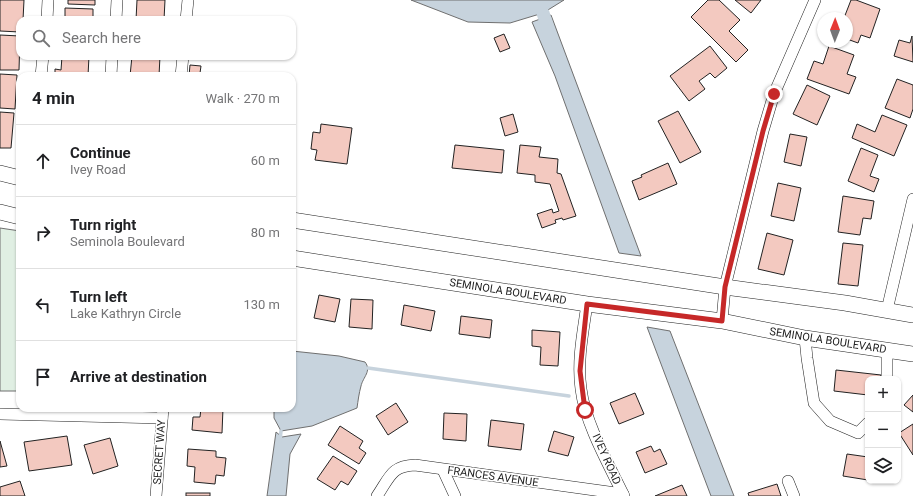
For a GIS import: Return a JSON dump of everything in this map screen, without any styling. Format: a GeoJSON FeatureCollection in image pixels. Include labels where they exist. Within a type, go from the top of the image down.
{"type":"FeatureCollection","features":[{"type":"Feature","properties":{"kind":"main road"},"geometry":{"type":"LineString","coordinates":[[0,173],[16,177]]}},
{"type":"Feature","properties":{"kind":"main road"},"geometry":{"type":"LineString","coordinates":[[0,212],[16,216]]}},
{"type":"Feature","properties":{"kind":"main road"},"geometry":{"type":"LineString","coordinates":[[296,221],[432,240],[725,287],[913,315]]}},
{"type":"Feature","properties":{"kind":"main road","name":"SEMINOLA BOULEVARD"},"geometry":{"type":"LineString","coordinates":[[296,259],[587,304],[722,321],[805,338],[913,354]]}},
{"type":"Feature","properties":{"kind":"street"},"geometry":{"type":"LineString","coordinates":[[47,16],[48,0]]}},
{"type":"Feature","properties":{"kind":"street"},"geometry":{"type":"LineString","coordinates":[[116,16],[117,0]]}},
{"type":"Feature","properties":{"kind":"street"},"geometry":{"type":"LineString","coordinates":[[186,16],[188,0]]}},
{"type":"Feature","properties":{"kind":"street"},"geometry":{"type":"LineString","coordinates":[[722,321],[725,287],[763,131],[774,94],[815,0]]}},
{"type":"Feature","properties":{"kind":"street"},"geometry":{"type":"LineString","coordinates":[[41,72],[43,60]]}},
{"type":"Feature","properties":{"kind":"street"},"geometry":{"type":"LineString","coordinates":[[111,72],[112,60]]}},
{"type":"Feature","properties":{"kind":"street"},"geometry":{"type":"LineString","coordinates":[[181,72],[183,60]]}},
{"type":"Feature","properties":{"kind":"street"},"geometry":{"type":"LineString","coordinates":[[887,310],[913,199]]}},
{"type":"Feature","properties":{"kind":"street","name":"IVEY ROAD"},"geometry":{"type":"LineString","coordinates":[[587,304],[580,356],[581,389],[585,410],[623,495]]}},
{"type":"Feature","properties":{"kind":"street"},"geometry":{"type":"LineString","coordinates":[[805,338],[806,358],[814,403],[830,421],[858,433],[865,425]]}},
{"type":"Feature","properties":{"kind":"street"},"geometry":{"type":"LineString","coordinates":[[887,350],[888,376]]}},
{"type":"Feature","properties":{"kind":"street"},"geometry":{"type":"LineString","coordinates":[[0,414],[162,413]]}},
{"type":"Feature","properties":{"kind":"street","name":"SECRET WAY"},"geometry":{"type":"LineString","coordinates":[[156,496],[162,413]]}},
{"type":"Feature","properties":{"kind":"street","name":"FRANCES AVENUE"},"geometry":{"type":"LineString","coordinates":[[377,496],[394,471],[402,466],[415,465],[623,495]]}},
{"type":"Feature","properties":{"kind":"street"},"geometry":{"type":"LineString","coordinates":[[443,470],[455,496]]}},
{"type":"Feature","properties":{"kind":"street"},"geometry":{"type":"LineString","coordinates":[[788,481],[794,496]]}},
{"type":"Feature","properties":{"kind":"green space"},"geometry":{"type":"Polygon","coordinates":[[[0,228],[16,230],[16,391],[0,391],[0,228]]]}},
{"type":"Feature","properties":{"kind":"shaded area"},"geometry":{"type":"Polygon","coordinates":[[[411,0],[564,0],[543,13],[510,23],[468,22],[411,0]]]}},
{"type":"Feature","properties":{"kind":"shaded area"},"geometry":{"type":"Polygon","coordinates":[[[551,15],[641,256],[619,253],[555,76],[532,22],[551,15]]]}},
{"type":"Feature","properties":{"kind":"shaded area"},"geometry":{"type":"Polygon","coordinates":[[[647,327],[670,331],[734,496],[711,496],[647,327]]]}},
{"type":"Feature","properties":{"kind":"shaded area"},"geometry":{"type":"Polygon","coordinates":[[[296,351],[339,356],[365,362],[367,365],[368,368],[361,386],[357,408],[312,426],[281,431],[274,418],[274,412],[296,412],[296,351]]]}},
{"type":"Feature","properties":{"kind":"shaded area"},"geometry":{"type":"Polygon","coordinates":[[[276,432],[282,437],[301,434],[290,454],[286,496],[267,496],[276,432]]]}},
{"type":"Feature","properties":{"kind":"building"},"geometry":{"type":"Polygon","coordinates":[[[0,0],[24,0],[23,16],[16,16],[16,32],[0,31],[0,0]]]}},
{"type":"Feature","properties":{"kind":"building"},"geometry":{"type":"Polygon","coordinates":[[[68,0],[95,0],[95,5],[68,4],[68,0]]]}},
{"type":"Feature","properties":{"kind":"building"},"geometry":{"type":"Polygon","coordinates":[[[137,0],[165,0],[164,16],[136,16],[137,0]]]}},
{"type":"Feature","properties":{"kind":"building"},"geometry":{"type":"Polygon","coordinates":[[[708,0],[719,0],[740,20],[729,31],[748,50],[736,62],[691,17],[708,0]]]}},
{"type":"Feature","properties":{"kind":"building"},"geometry":{"type":"Polygon","coordinates":[[[735,0],[761,0],[751,13],[735,0]]]}},
{"type":"Feature","properties":{"kind":"building"},"geometry":{"type":"Polygon","coordinates":[[[851,0],[856,0],[880,9],[870,38],[861,35],[858,43],[853,41],[853,12],[846,12],[851,0]]]}},
{"type":"Feature","properties":{"kind":"building"},"geometry":{"type":"Polygon","coordinates":[[[65,8],[93,9],[93,16],[65,16],[65,8]]]}},
{"type":"Feature","properties":{"kind":"building"},"geometry":{"type":"Polygon","coordinates":[[[504,34],[510,48],[500,52],[494,38],[504,34]]]}},
{"type":"Feature","properties":{"kind":"building"},"geometry":{"type":"Polygon","coordinates":[[[0,35],[16,36],[16,60],[19,60],[19,70],[0,70],[0,35]]]}},
{"type":"Feature","properties":{"kind":"building"},"geometry":{"type":"Polygon","coordinates":[[[912,36],[913,62],[894,56],[899,40],[910,43],[912,36]]]}},
{"type":"Feature","properties":{"kind":"building"},"geometry":{"type":"Polygon","coordinates":[[[710,46],[727,68],[715,78],[710,73],[699,81],[705,89],[689,101],[670,76],[710,46]]]}},
{"type":"Feature","properties":{"kind":"building"},"geometry":{"type":"Polygon","coordinates":[[[828,48],[835,48],[854,55],[847,74],[856,77],[849,94],[807,79],[814,61],[823,64],[828,48]]]}},
{"type":"Feature","properties":{"kind":"building"},"geometry":{"type":"Polygon","coordinates":[[[62,60],[89,60],[88,72],[55,72],[55,69],[61,70],[62,60]]]}},
{"type":"Feature","properties":{"kind":"building"},"geometry":{"type":"Polygon","coordinates":[[[132,60],[160,60],[159,72],[130,72],[132,60]]]}},
{"type":"Feature","properties":{"kind":"building"},"geometry":{"type":"Polygon","coordinates":[[[190,65],[201,66],[200,72],[189,72],[190,65]]]}},
{"type":"Feature","properties":{"kind":"building"},"geometry":{"type":"Polygon","coordinates":[[[0,74],[16,75],[15,109],[0,108],[0,74]]]}},
{"type":"Feature","properties":{"kind":"building"},"geometry":{"type":"Polygon","coordinates":[[[897,79],[913,85],[913,109],[910,118],[885,108],[897,79]]]}},
{"type":"Feature","properties":{"kind":"building"},"geometry":{"type":"Polygon","coordinates":[[[807,85],[830,96],[817,125],[793,114],[807,85]]]}},
{"type":"Feature","properties":{"kind":"building"},"geometry":{"type":"Polygon","coordinates":[[[678,111],[701,152],[680,163],[658,121],[678,111]]]}},
{"type":"Feature","properties":{"kind":"building"},"geometry":{"type":"Polygon","coordinates":[[[0,112],[14,113],[11,148],[0,148],[0,112]]]}},
{"type":"Feature","properties":{"kind":"building"},"geometry":{"type":"Polygon","coordinates":[[[513,114],[518,132],[505,136],[500,118],[513,114]]]}},
{"type":"Feature","properties":{"kind":"building"},"geometry":{"type":"Polygon","coordinates":[[[882,115],[907,125],[894,156],[852,138],[857,124],[875,132],[882,115]]]}},
{"type":"Feature","properties":{"kind":"building"},"geometry":{"type":"Polygon","coordinates":[[[321,124],[352,128],[347,164],[315,160],[317,150],[311,149],[313,132],[320,133],[321,124]]]}},
{"type":"Feature","properties":{"kind":"building"},"geometry":{"type":"Polygon","coordinates":[[[790,134],[807,137],[801,166],[784,162],[790,134]]]}},
{"type":"Feature","properties":{"kind":"building"},"geometry":{"type":"Polygon","coordinates":[[[455,145],[504,150],[502,173],[452,168],[455,145]]]}},
{"type":"Feature","properties":{"kind":"building"},"geometry":{"type":"Polygon","coordinates":[[[520,145],[541,147],[539,157],[558,159],[557,173],[561,174],[576,216],[563,220],[562,218],[555,220],[556,223],[542,228],[537,214],[552,209],[553,213],[559,211],[550,184],[535,182],[535,175],[517,173],[520,145]]]}},
{"type":"Feature","properties":{"kind":"building"},"geometry":{"type":"Polygon","coordinates":[[[861,148],[878,155],[870,176],[879,179],[874,192],[848,181],[861,148]]]}},
{"type":"Feature","properties":{"kind":"building"},"geometry":{"type":"Polygon","coordinates":[[[668,163],[677,184],[639,200],[632,181],[642,177],[641,175],[668,163]]]}},
{"type":"Feature","properties":{"kind":"building"},"geometry":{"type":"Polygon","coordinates":[[[778,183],[801,188],[794,221],[771,216],[778,183]]]}},
{"type":"Feature","properties":{"kind":"building"},"geometry":{"type":"Polygon","coordinates":[[[843,196],[874,201],[871,219],[863,218],[860,235],[838,232],[843,196]]]}},
{"type":"Feature","properties":{"kind":"building"},"geometry":{"type":"Polygon","coordinates":[[[767,233],[793,240],[784,275],[758,269],[767,233]]]}},
{"type":"Feature","properties":{"kind":"building"},"geometry":{"type":"Polygon","coordinates":[[[843,243],[863,245],[858,286],[838,284],[843,243]]]}},
{"type":"Feature","properties":{"kind":"building"},"geometry":{"type":"Polygon","coordinates":[[[319,295],[340,299],[335,322],[314,318],[319,295]]]}},
{"type":"Feature","properties":{"kind":"building"},"geometry":{"type":"Polygon","coordinates":[[[351,299],[373,300],[372,329],[349,327],[351,299]]]}},
{"type":"Feature","properties":{"kind":"building"},"geometry":{"type":"Polygon","coordinates":[[[404,305],[435,311],[431,331],[401,325],[404,305]]]}},
{"type":"Feature","properties":{"kind":"building"},"geometry":{"type":"Polygon","coordinates":[[[461,316],[492,320],[490,338],[459,334],[461,316]]]}},
{"type":"Feature","properties":{"kind":"building"},"geometry":{"type":"Polygon","coordinates":[[[532,330],[560,332],[558,366],[540,365],[541,347],[532,346],[532,330]]]}},
{"type":"Feature","properties":{"kind":"building"},"geometry":{"type":"Polygon","coordinates":[[[836,370],[881,375],[865,376],[865,395],[834,391],[836,370]]]}},
{"type":"Feature","properties":{"kind":"building"},"geometry":{"type":"Polygon","coordinates":[[[635,393],[644,414],[619,424],[610,403],[635,393]]]}},
{"type":"Feature","properties":{"kind":"building"},"geometry":{"type":"Polygon","coordinates":[[[913,395],[913,412],[904,405],[913,395]]]}},
{"type":"Feature","properties":{"kind":"building"},"geometry":{"type":"Polygon","coordinates":[[[396,403],[408,422],[388,435],[376,416],[396,403]]]}},
{"type":"Feature","properties":{"kind":"building"},"geometry":{"type":"Polygon","coordinates":[[[201,412],[223,412],[222,433],[192,430],[193,417],[200,417],[201,412]]]}},
{"type":"Feature","properties":{"kind":"building"},"geometry":{"type":"Polygon","coordinates":[[[444,413],[467,414],[466,441],[443,439],[444,413]]]}},
{"type":"Feature","properties":{"kind":"building"},"geometry":{"type":"Polygon","coordinates":[[[491,420],[524,424],[521,450],[488,446],[491,420]]]}},
{"type":"Feature","properties":{"kind":"building"},"geometry":{"type":"Polygon","coordinates":[[[913,424],[913,455],[901,436],[901,432],[913,424]]]}},
{"type":"Feature","properties":{"kind":"building"},"geometry":{"type":"Polygon","coordinates":[[[340,426],[363,441],[359,448],[366,453],[359,464],[328,445],[340,426]]]}},
{"type":"Feature","properties":{"kind":"building"},"geometry":{"type":"Polygon","coordinates":[[[554,431],[574,437],[568,456],[548,451],[554,431]]]}},
{"type":"Feature","properties":{"kind":"building"},"geometry":{"type":"Polygon","coordinates":[[[67,436],[72,465],[29,471],[24,442],[67,436]]]}},
{"type":"Feature","properties":{"kind":"building"},"geometry":{"type":"Polygon","coordinates":[[[110,438],[118,466],[93,474],[84,445],[110,438]]]}},
{"type":"Feature","properties":{"kind":"building"},"geometry":{"type":"Polygon","coordinates":[[[0,441],[7,466],[0,467],[0,441]]]}},
{"type":"Feature","properties":{"kind":"building"},"geometry":{"type":"Polygon","coordinates":[[[651,446],[654,452],[660,449],[667,464],[645,473],[636,452],[651,446]]]}},
{"type":"Feature","properties":{"kind":"building"},"geometry":{"type":"Polygon","coordinates":[[[188,449],[216,451],[216,457],[226,458],[224,476],[216,475],[215,484],[194,482],[195,467],[187,466],[188,449]]]}},
{"type":"Feature","properties":{"kind":"building"},"geometry":{"type":"Polygon","coordinates":[[[847,454],[865,457],[865,480],[843,476],[847,454]]]}},
{"type":"Feature","properties":{"kind":"building"},"geometry":{"type":"Polygon","coordinates":[[[333,456],[357,471],[348,485],[341,481],[335,490],[317,479],[333,456]]]}},
{"type":"Feature","properties":{"kind":"building"},"geometry":{"type":"Polygon","coordinates":[[[20,481],[25,496],[0,496],[0,487],[20,481]]]}},
{"type":"Feature","properties":{"kind":"building"},"geometry":{"type":"Polygon","coordinates":[[[777,484],[781,496],[749,496],[748,493],[777,484]]]}},
{"type":"Feature","properties":{"kind":"building"},"geometry":{"type":"Polygon","coordinates":[[[682,485],[687,496],[655,496],[682,485]]]}},
{"type":"Feature","properties":{"kind":"building"},"geometry":{"type":"Polygon","coordinates":[[[186,493],[210,493],[210,496],[186,496],[186,493]]]}},
{"type":"Feature","properties":{"kind":"waterway"},"geometry":{"type":"LineString","coordinates":[[543,13],[550,35]]}},
{"type":"Feature","properties":{"kind":"waterway"},"geometry":{"type":"LineString","coordinates":[[368,368],[569,396]]}},
{"type":"Feature","properties":{"kind":"waterway"},"geometry":{"type":"LineString","coordinates":[[280,441],[281,431]]}},
{"type":"Feature","properties":{"kind":"route"},"geometry":{"type":"LineString","coordinates":[[585,410],[581,389],[580,356],[587,304],[722,321],[725,287],[763,131],[774,94]]}}]}
